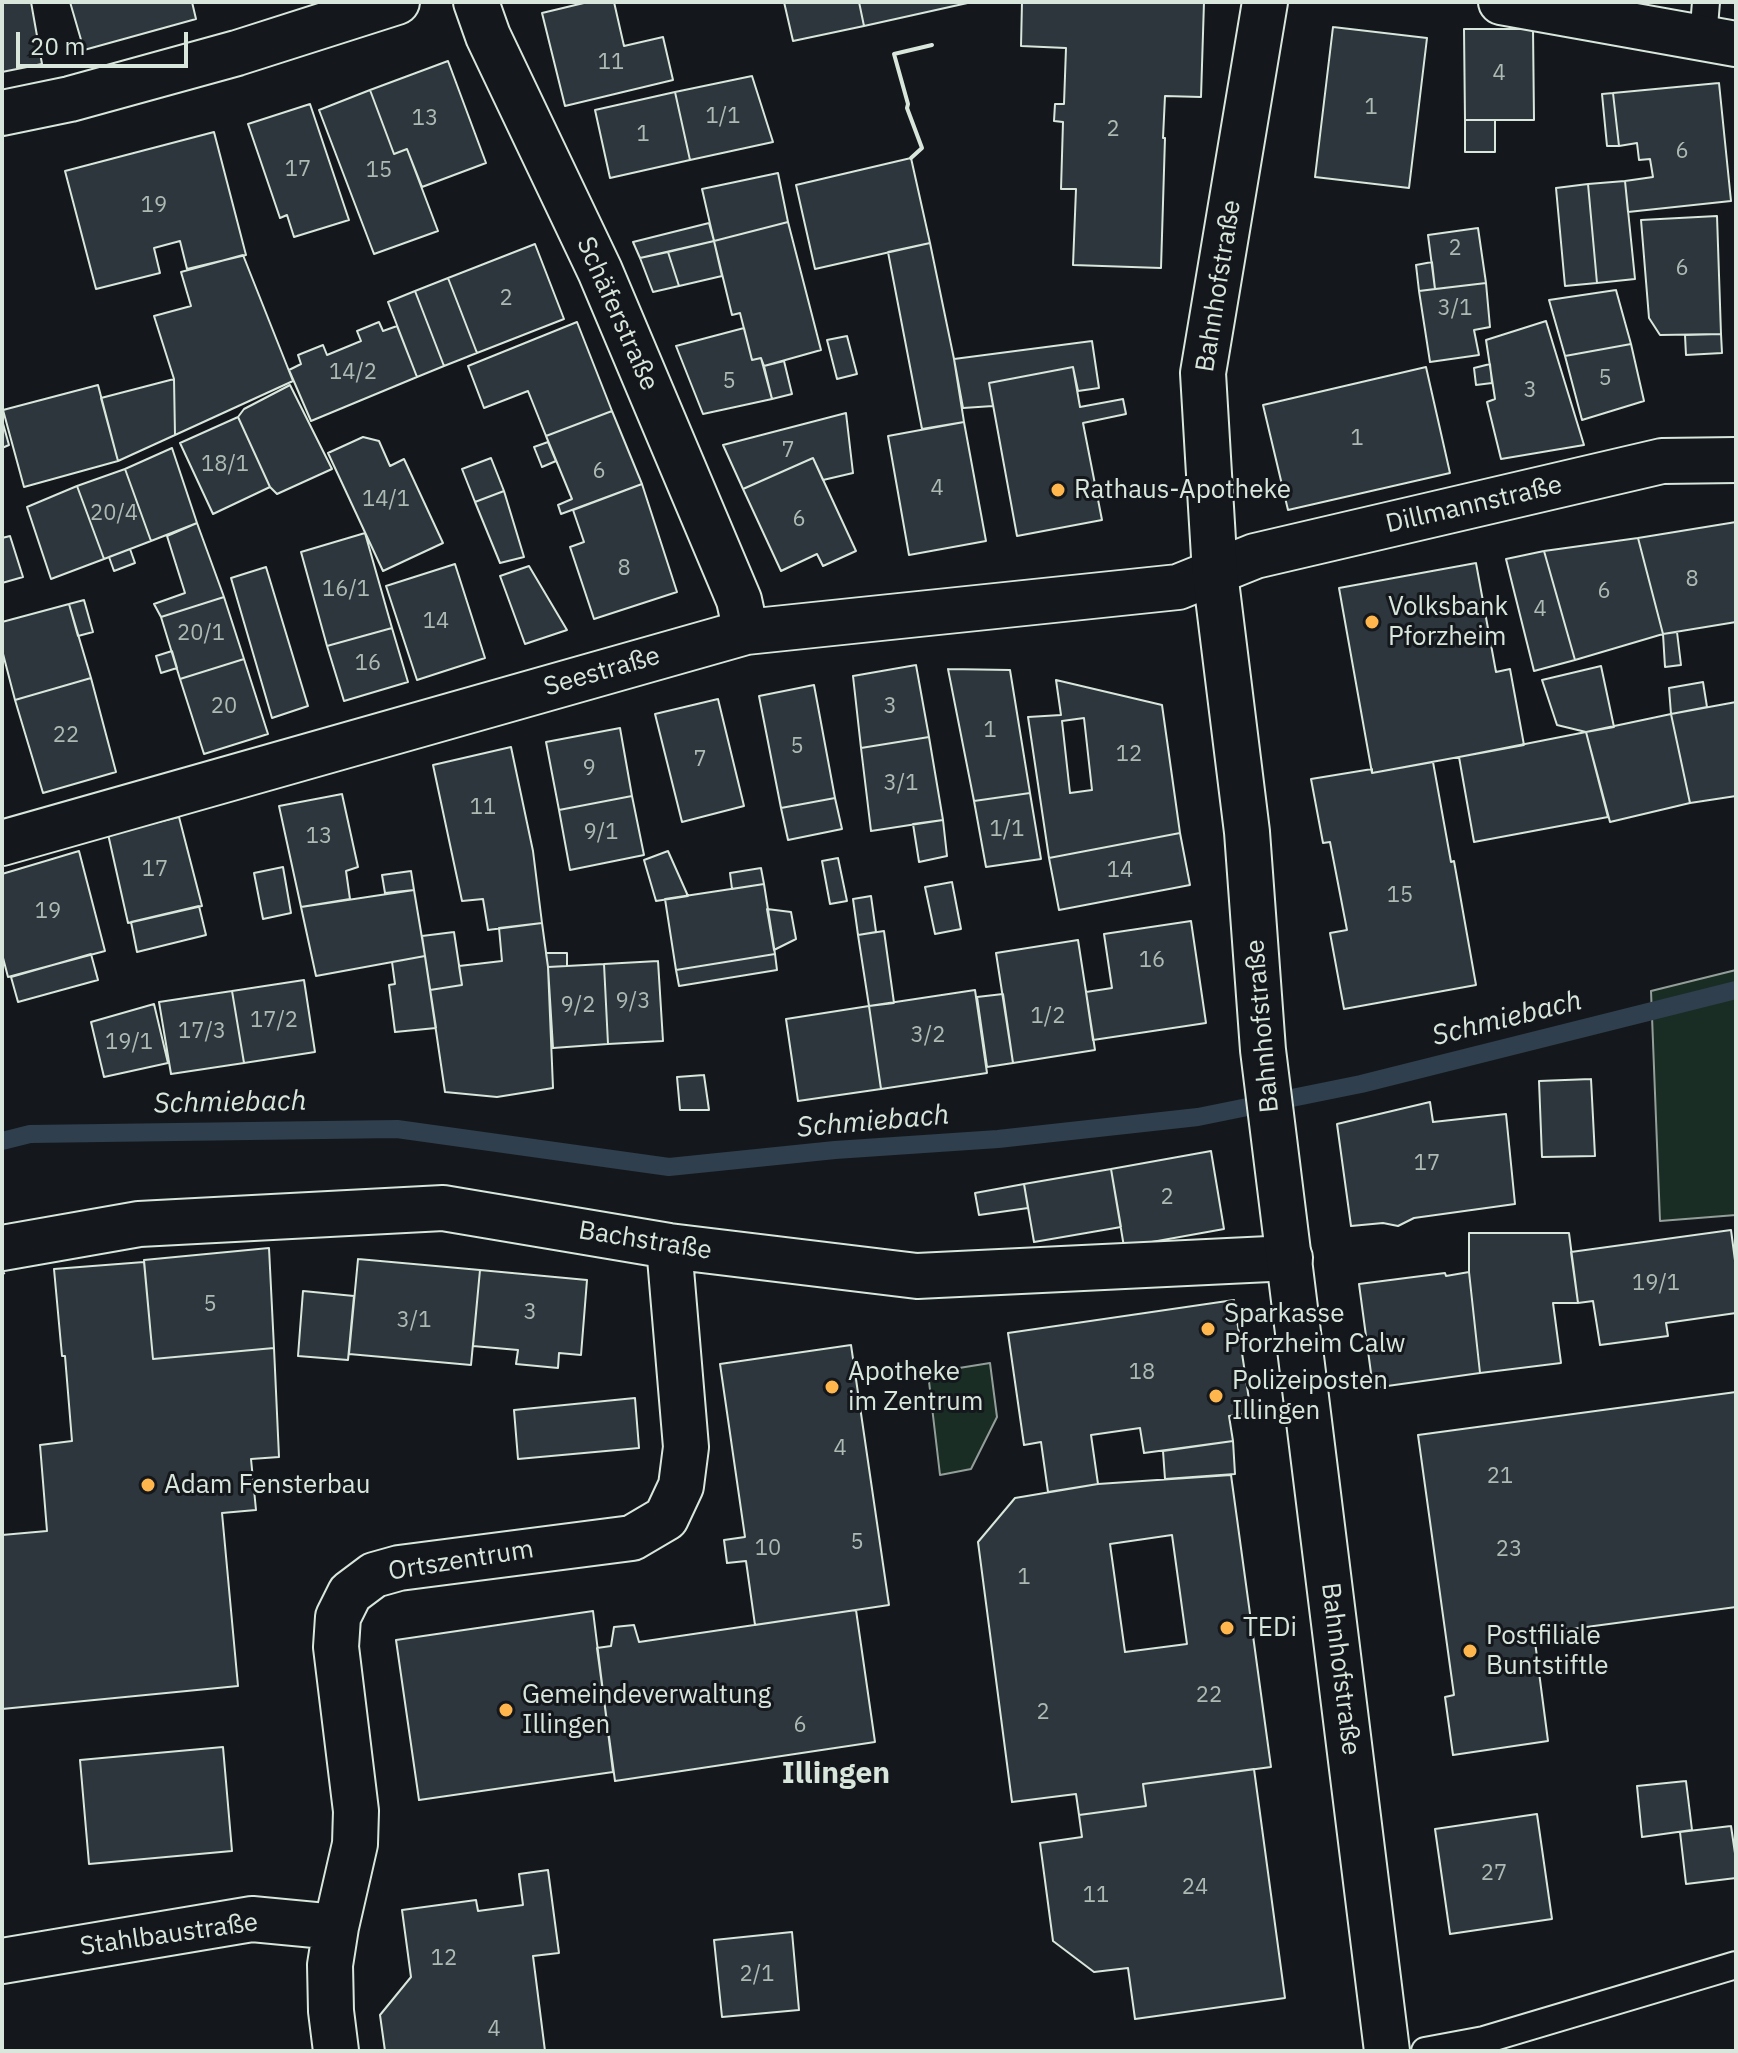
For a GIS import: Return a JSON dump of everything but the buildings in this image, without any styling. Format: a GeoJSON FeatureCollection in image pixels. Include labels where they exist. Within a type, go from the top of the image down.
{"type":"FeatureCollection","features":[{"type":"Feature","properties":{"kind":"street"},"geometry":{"type":"LineString","coordinates":[[2,113],[70,99],[237,53],[397,2]]}},
{"type":"Feature","properties":{"kind":"street","name":"Schäferstraße"},"geometry":{"type":"LineString","coordinates":[[476,2],[488,36],[607,286],[739,600],[746,632]]}},
{"type":"Feature","properties":{"kind":"street","name":"Bahnhofstraße"},"geometry":{"type":"LineString","coordinates":[[1265,2],[1203,373],[1215,573],[1247,832],[1263,1050],[1387,2051]]}},
{"type":"Feature","properties":{"kind":"street"},"geometry":{"type":"LineString","coordinates":[[1501,2],[1715,28]]}},
{"type":"Feature","properties":{"kind":"street","name":"Dillmannstraße"},"geometry":{"type":"LineString","coordinates":[[1215,573],[1255,556],[1662,461],[1736,460]]}},
{"type":"Feature","properties":{"kind":"street","name":"Seestraße"},"geometry":{"type":"LineString","coordinates":[[2,843],[746,632],[1178,587],[1215,573]]}},
{"type":"Feature","properties":{"kind":"street","name":"Bachstraße"},"geometry":{"type":"LineString","coordinates":[[2,1248],[139,1224],[443,1208],[669,1246],[917,1276],[1290,1258]]}},
{"type":"Feature","properties":{"kind":"street","name":"Ortszentrum"},"geometry":{"type":"LineString","coordinates":[[336,2051],[330,1965],[355,1844],[356,1811],[336,1647],[338,1617],[350,1593],[374,1575],[399,1568],[632,1538],[666,1518],[681,1486],[686,1447],[669,1246]]}},
{"type":"Feature","properties":{"kind":"street","name":"Stahlbaustraße"},"geometry":{"type":"LineString","coordinates":[[2,1961],[252,1919],[336,1927]]}},
{"type":"Feature","properties":{"kind":"lane"},"geometry":{"type":"LineString","coordinates":[[1425,2051],[1484,2040],[1736,1965]]}},
{"type":"Feature","properties":{"kind":"green space"},"geometry":{"type":"Polygon","coordinates":[[[1736,970],[1736,1215],[1660,1221],[1651,991],[1736,970]]]}},
{"type":"Feature","properties":{"kind":"green space"},"geometry":{"type":"Polygon","coordinates":[[[990,1363],[997,1417],[971,1469],[940,1475],[928,1373],[990,1363]]]}},
{"type":"Feature","properties":{"kind":"waterway","name":"Schmiebach"},"geometry":{"type":"LineString","coordinates":[[2,1141],[30,1134],[397,1129],[669,1167],[835,1150],[998,1139],[1198,1117],[1361,1084],[1736,990]]}},
{"type":"Feature","properties":{"kind":"wall"},"geometry":{"type":"LineString","coordinates":[[911,158],[922,148],[907,108],[894,54],[932,45]]}},
{"type":"Feature","properties":{"kind":"place","name":"Rathaus-Apotheke"},"geometry":{"type":"Point","coordinates":[1058,490]}},
{"type":"Feature","properties":{"kind":"place","name":"Volksbank Pforzheim"},"geometry":{"type":"Point","coordinates":[1372,622]}},
{"type":"Feature","properties":{"kind":"place","name":"Sparkasse Pforzheim Calw"},"geometry":{"type":"Point","coordinates":[1208,1329]}},
{"type":"Feature","properties":{"kind":"place","name":"Apotheke im Zentrum"},"geometry":{"type":"Point","coordinates":[832,1387]}},
{"type":"Feature","properties":{"kind":"place","name":"Polizeiposten Illingen"},"geometry":{"type":"Point","coordinates":[1216,1396]}},
{"type":"Feature","properties":{"kind":"place","name":"Adam Fensterbau"},"geometry":{"type":"Point","coordinates":[148,1485]}},
{"type":"Feature","properties":{"kind":"place","name":"TEDi"},"geometry":{"type":"Point","coordinates":[1227,1628]}},
{"type":"Feature","properties":{"kind":"place","name":"Postfiliale Buntstiftle"},"geometry":{"type":"Point","coordinates":[1470,1651]}},
{"type":"Feature","properties":{"kind":"place","name":"Gemeindeverwaltung Illingen"},"geometry":{"type":"Point","coordinates":[506,1710]}},
{"type":"Feature","properties":{"kind":"district","name":"Illingen"},"geometry":{"type":"Point","coordinates":[836,1774]}}]}
